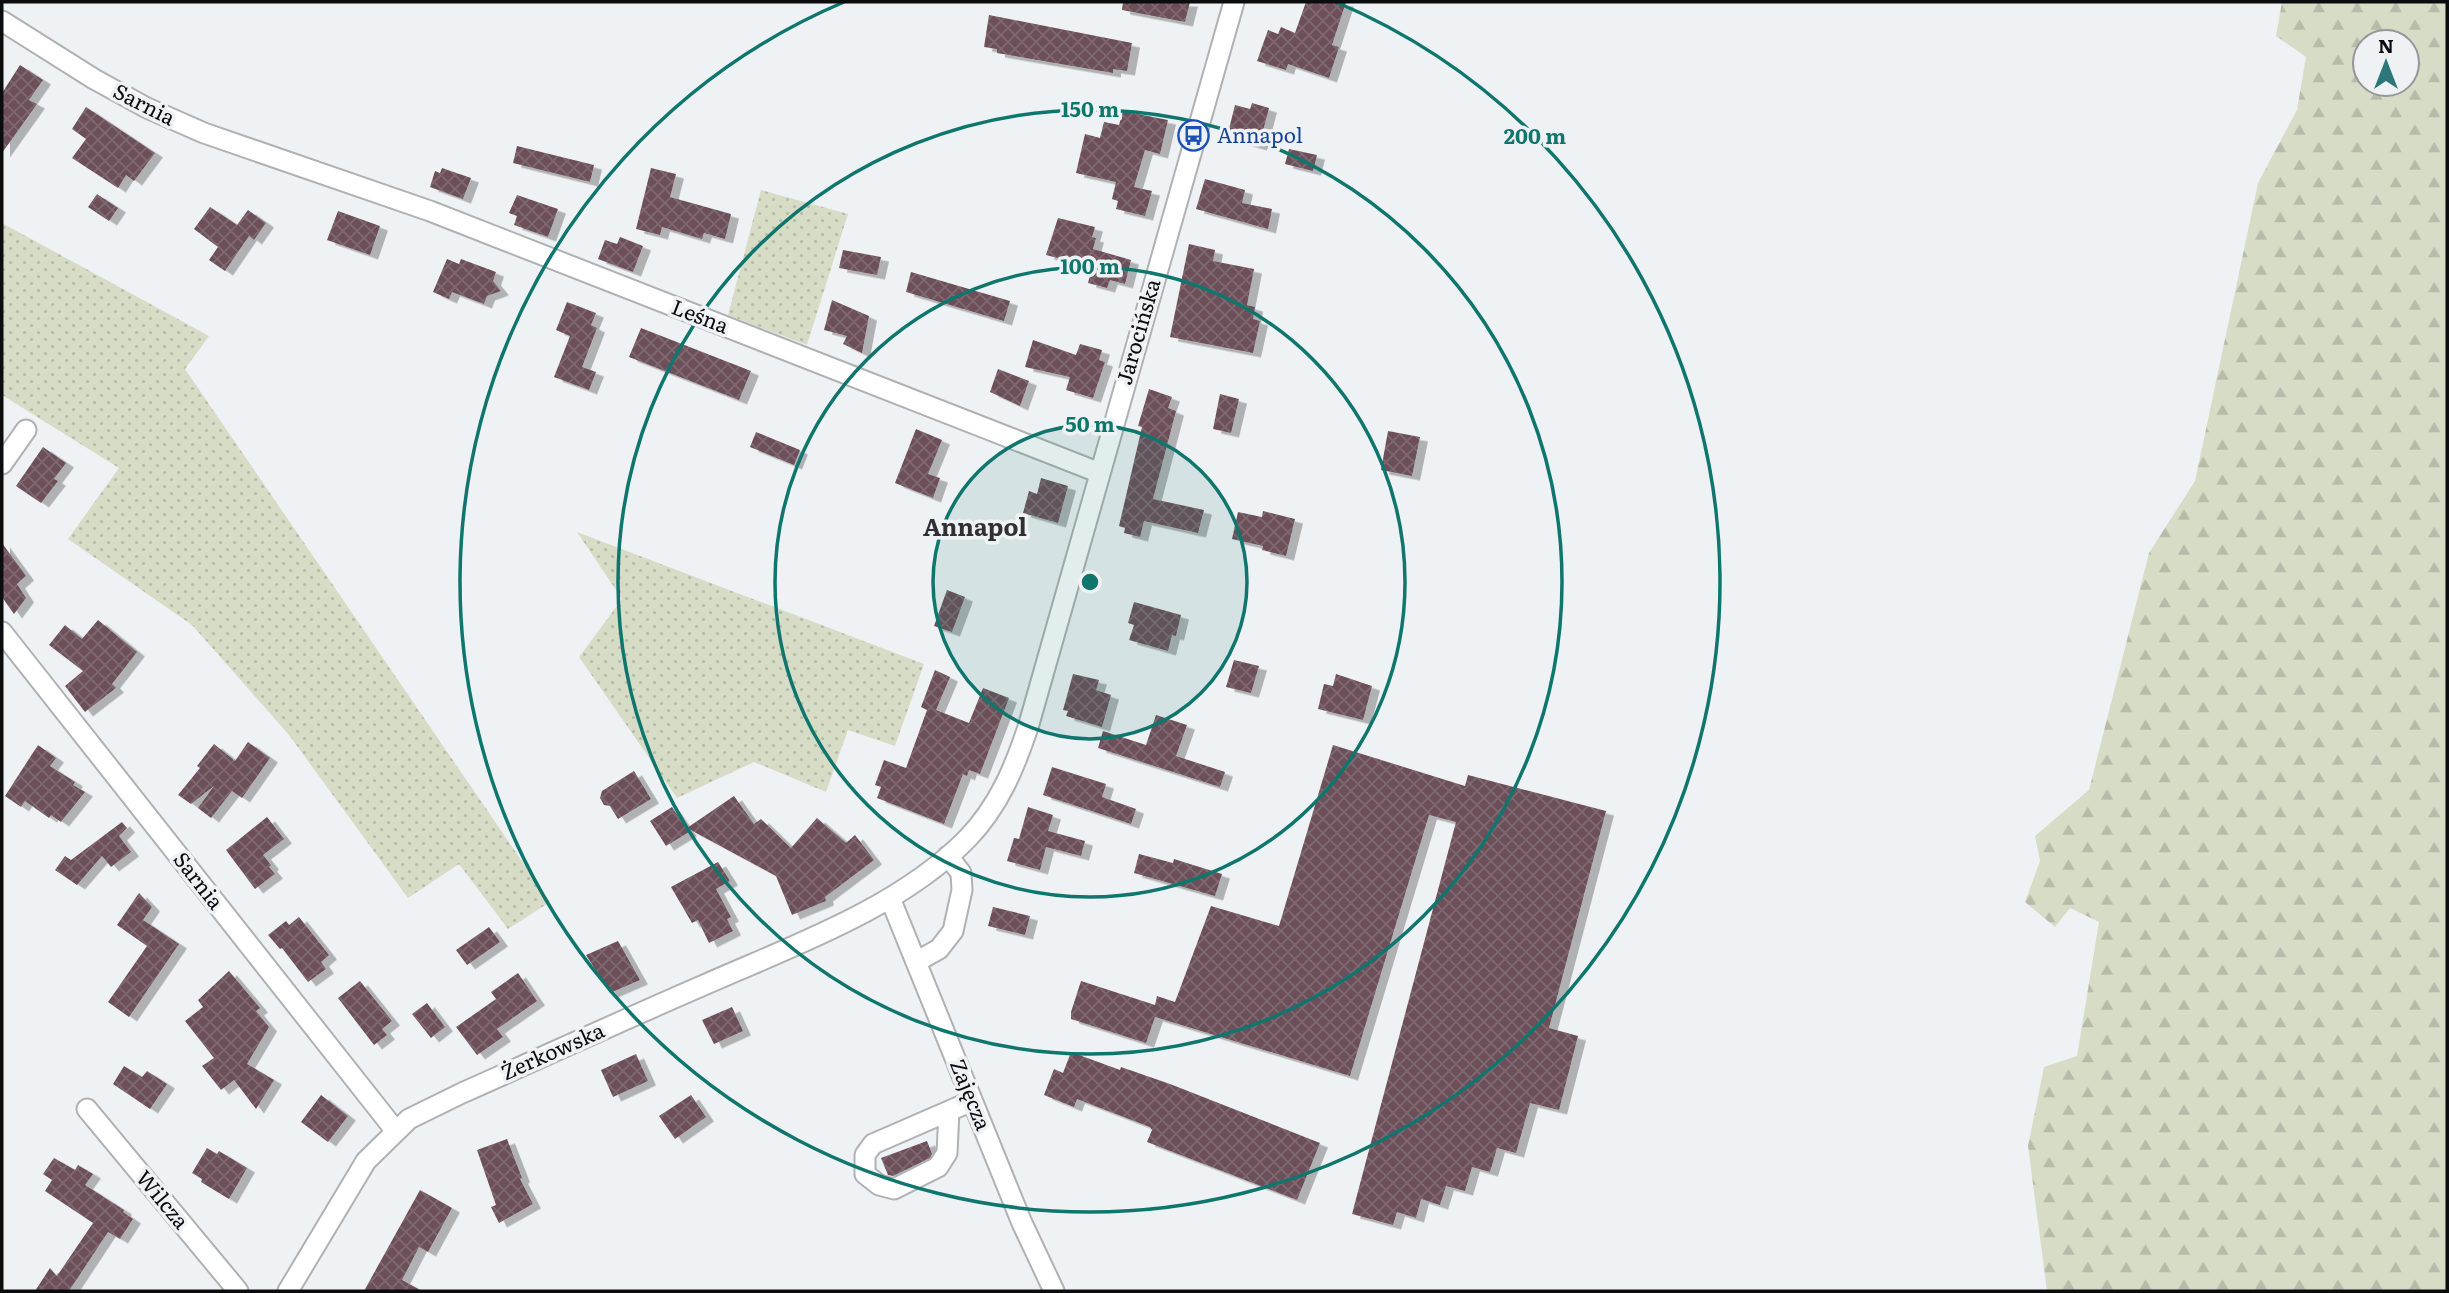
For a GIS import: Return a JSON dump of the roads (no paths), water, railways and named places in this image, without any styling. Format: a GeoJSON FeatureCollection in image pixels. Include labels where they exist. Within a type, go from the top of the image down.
{"type":"FeatureCollection","features":[{"type":"Feature","properties":{"kind":"street","name":"Jarocińska"},"geometry":{"type":"LineString","coordinates":[[890,898],[948,856],[981,822],[1006,786],[1029,724],[1234,2]]}},
{"type":"Feature","properties":{"kind":"street","name":"Sarnia"},"geometry":{"type":"LineString","coordinates":[[2,21],[94,79],[147,108],[204,133],[298,166]]}},
{"type":"Feature","properties":{"kind":"street","name":"Leśna"},"geometry":{"type":"LineString","coordinates":[[298,166],[430,211],[1100,473]]}},
{"type":"Feature","properties":{"kind":"street"},"geometry":{"type":"LineString","coordinates":[[2,464],[26,430]]}},
{"type":"Feature","properties":{"kind":"street","name":"Sarnia"},"geometry":{"type":"LineString","coordinates":[[2,632],[395,1130]]}},
{"type":"Feature","properties":{"kind":"street"},"geometry":{"type":"LineString","coordinates":[[916,961],[939,948],[953,931],[961,873],[948,856]]}},
{"type":"Feature","properties":{"kind":"street","name":"Żerkowska"},"geometry":{"type":"LineString","coordinates":[[288,1291],[366,1161],[409,1119],[819,934],[890,898]]}},
{"type":"Feature","properties":{"kind":"street","name":"Zajęcza"},"geometry":{"type":"LineString","coordinates":[[890,898],[1021,1223],[1054,1291]]}},
{"type":"Feature","properties":{"kind":"street"},"geometry":{"type":"LineString","coordinates":[[949,1111],[947,1153],[938,1167],[894,1189],[879,1185],[865,1174],[865,1154],[873,1144],[972,1101]]}},
{"type":"Feature","properties":{"kind":"street","name":"Wilcza"},"geometry":{"type":"LineString","coordinates":[[87,1109],[237,1291]]}},
{"type":"Feature","properties":{"kind":"place","name":"Annapol"},"geometry":{"type":"Point","coordinates":[1194,136]}},
{"type":"Feature","properties":{"kind":"district","name":"Annapol"},"geometry":{"type":"Point","coordinates":[975,528]}}]}
